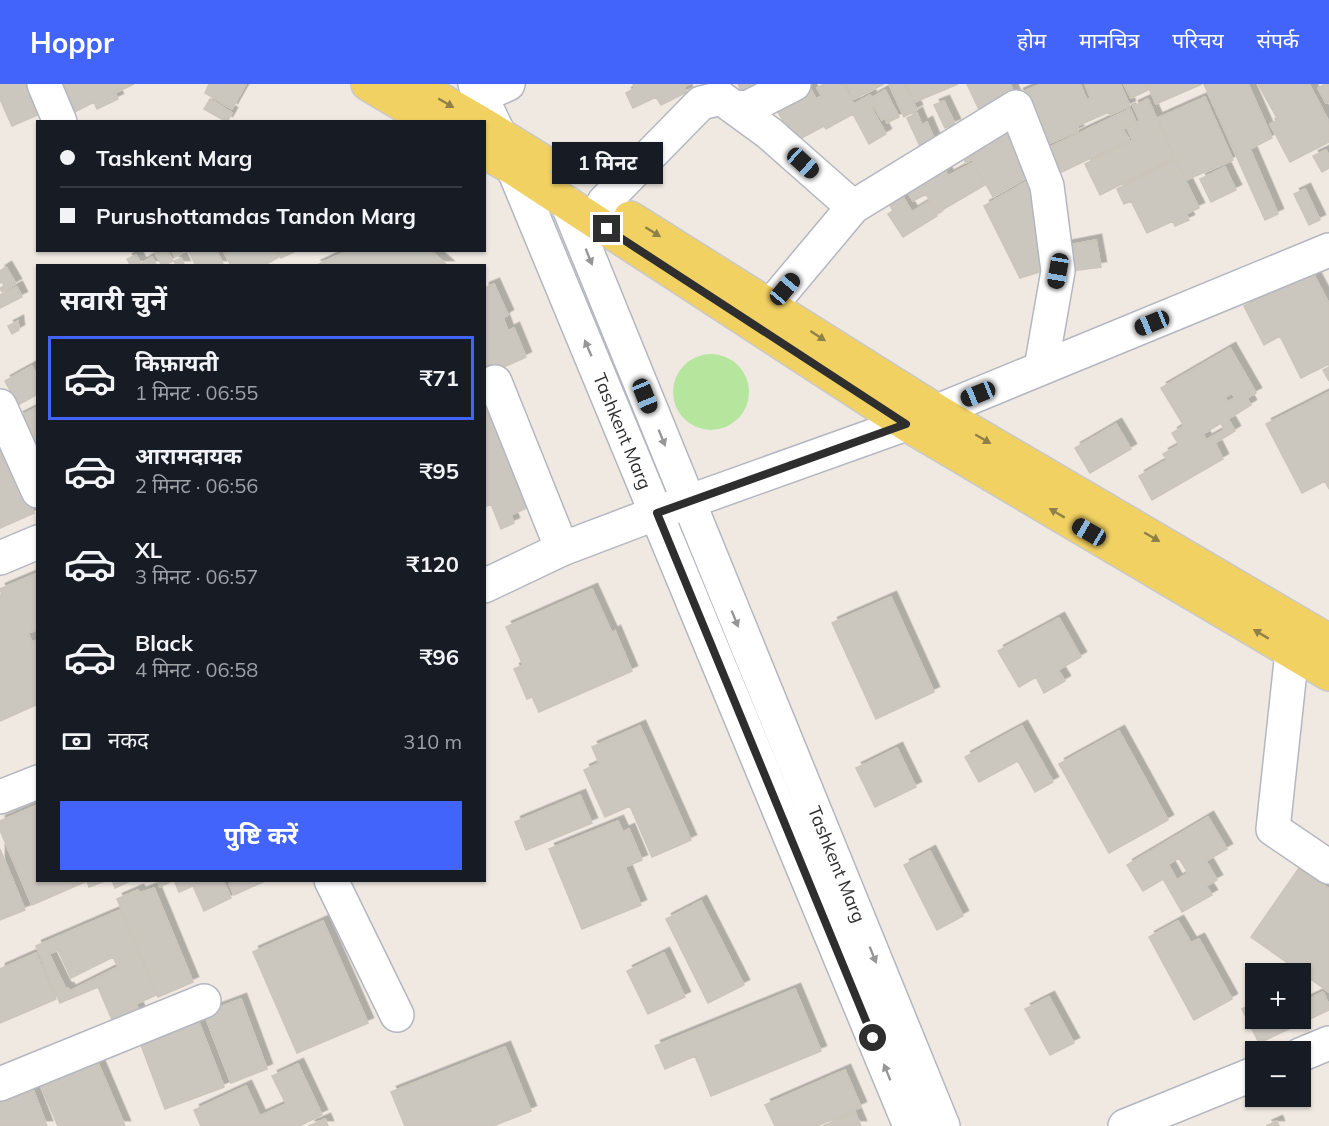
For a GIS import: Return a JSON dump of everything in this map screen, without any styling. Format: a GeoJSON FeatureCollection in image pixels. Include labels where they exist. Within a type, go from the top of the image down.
{"type":"FeatureCollection","features":[{"type":"Feature","properties":{"kind":"main road"},"geometry":{"type":"LineString","coordinates":[[368,84],[429,120]]}},
{"type":"Feature","properties":{"kind":"main road"},"geometry":{"type":"LineString","coordinates":[[413,84],[487,113],[604,202],[937,411],[1329,641]]}},
{"type":"Feature","properties":{"kind":"main road"},"geometry":{"type":"LineString","coordinates":[[487,113],[513,168],[906,424],[1329,674]]}},
{"type":"Feature","properties":{"kind":"street"},"geometry":{"type":"LineString","coordinates":[[44,84],[59,120]]}},
{"type":"Feature","properties":{"kind":"street"},"geometry":{"type":"LineString","coordinates":[[736,108],[749,107],[794,84]]}},
{"type":"Feature","properties":{"kind":"street"},"geometry":{"type":"LineString","coordinates":[[604,202],[701,103],[721,98],[769,133],[853,207]]}},
{"type":"Feature","properties":{"kind":"street"},"geometry":{"type":"LineString","coordinates":[[771,305],[853,207],[1016,107],[1047,186],[1058,271],[1041,368]]}},
{"type":"Feature","properties":{"kind":"street","name":"Tashkent Marg"},"geometry":{"type":"LineString","coordinates":[[513,168],[910,1126]]}},
{"type":"Feature","properties":{"kind":"street","name":"Tashkent Marg"},"geometry":{"type":"LineString","coordinates":[[567,203],[943,1126]]}},
{"type":"Feature","properties":{"kind":"street"},"geometry":{"type":"LineString","coordinates":[[486,585],[562,549],[906,424],[1329,250]]}},
{"type":"Feature","properties":{"kind":"street"},"geometry":{"type":"LineString","coordinates":[[486,386],[495,382],[562,549]]}},
{"type":"Feature","properties":{"kind":"street"},"geometry":{"type":"LineString","coordinates":[[0,406],[36,487]]}},
{"type":"Feature","properties":{"kind":"street"},"geometry":{"type":"LineString","coordinates":[[0,558],[36,543]]}},
{"type":"Feature","properties":{"kind":"street"},"geometry":{"type":"LineString","coordinates":[[1292,652],[1273,829],[1329,867]]}},
{"type":"Feature","properties":{"kind":"street"},"geometry":{"type":"LineString","coordinates":[[0,797],[36,783]]}},
{"type":"Feature","properties":{"kind":"street"},"geometry":{"type":"LineString","coordinates":[[332,882],[397,1015]]}},
{"type":"Feature","properties":{"kind":"street"},"geometry":{"type":"LineString","coordinates":[[0,1084],[204,1001]]}},
{"type":"Feature","properties":{"kind":"street"},"geometry":{"type":"LineString","coordinates":[[1311,1050],[1329,1043]]}},
{"type":"Feature","properties":{"kind":"street"},"geometry":{"type":"LineString","coordinates":[[1125,1126],[1245,1077]]}},
{"type":"Feature","properties":{"kind":"green space"},"geometry":{"type":"Polygon","coordinates":[[[711,354],[726,357],[738,365],[746,377],[749,392],[746,407],[738,419],[726,427],[711,430],[696,427],[684,419],[676,407],[673,392],[676,377],[684,365],[696,357],[711,354]]]}},
{"type":"Feature","properties":{"kind":"building"},"geometry":{"type":"Polygon","coordinates":[[[0,84],[32,84],[44,112],[12,126],[0,99],[0,84]]]}},
{"type":"Feature","properties":{"kind":"building"},"geometry":{"type":"Polygon","coordinates":[[[49,84],[134,84],[115,93],[118,99],[97,109],[94,102],[65,117],[49,84]]]}},
{"type":"Feature","properties":{"kind":"building"},"geometry":{"type":"Polygon","coordinates":[[[209,84],[246,84],[232,109],[205,93],[209,84]]]}},
{"type":"Feature","properties":{"kind":"building"},"geometry":{"type":"Polygon","coordinates":[[[633,84],[689,84],[684,87],[687,92],[661,105],[656,97],[633,108],[626,93],[635,88],[633,84]]]}},
{"type":"Feature","properties":{"kind":"building"},"geometry":{"type":"Polygon","coordinates":[[[738,84],[780,84],[747,102],[738,84]]]}},
{"type":"Feature","properties":{"kind":"building"},"geometry":{"type":"Polygon","coordinates":[[[808,84],[816,99],[822,96],[817,88],[824,84],[843,84],[854,104],[870,95],[875,105],[871,107],[886,134],[869,144],[853,114],[826,129],[824,126],[794,142],[771,99],[808,84]]]}},
{"type":"Feature","properties":{"kind":"building"},"geometry":{"type":"Polygon","coordinates":[[[846,84],[884,84],[854,99],[846,84]]]}},
{"type":"Feature","properties":{"kind":"building"},"geometry":{"type":"Polygon","coordinates":[[[889,84],[904,84],[917,110],[904,117],[889,84]]]}},
{"type":"Feature","properties":{"kind":"building"},"geometry":{"type":"Polygon","coordinates":[[[907,84],[958,84],[915,102],[907,84]]]}},
{"type":"Feature","properties":{"kind":"building"},"geometry":{"type":"Polygon","coordinates":[[[967,84],[1010,84],[1018,103],[983,118],[967,84]]]}},
{"type":"Feature","properties":{"kind":"building"},"geometry":{"type":"Polygon","coordinates":[[[1041,84],[1080,84],[1087,100],[1091,99],[1085,84],[1120,84],[1130,106],[1110,115],[1109,112],[1077,126],[1078,131],[1041,147],[1018,94],[1041,84]]]}},
{"type":"Feature","properties":{"kind":"building"},"geometry":{"type":"Polygon","coordinates":[[[1124,84],[1146,84],[1148,90],[1131,98],[1124,84]]]}},
{"type":"Feature","properties":{"kind":"building"},"geometry":{"type":"Polygon","coordinates":[[[1147,84],[1202,84],[1156,104],[1147,84]]]}},
{"type":"Feature","properties":{"kind":"building"},"geometry":{"type":"Polygon","coordinates":[[[1204,84],[1248,84],[1272,138],[1250,149],[1278,214],[1265,220],[1204,84]]]}},
{"type":"Feature","properties":{"kind":"building"},"geometry":{"type":"Polygon","coordinates":[[[1258,84],[1309,84],[1329,122],[1329,142],[1290,162],[1270,124],[1278,120],[1258,84]]]}},
{"type":"Feature","properties":{"kind":"building"},"geometry":{"type":"Polygon","coordinates":[[[1329,84],[1329,102],[1326,103],[1318,88],[1329,84]]]}},
{"type":"Feature","properties":{"kind":"building"},"geometry":{"type":"Polygon","coordinates":[[[885,90],[899,117],[887,123],[885,118],[882,120],[874,107],[877,105],[873,97],[885,90]]]}},
{"type":"Feature","properties":{"kind":"building"},"geometry":{"type":"Polygon","coordinates":[[[1205,97],[1233,160],[1186,180],[1158,118],[1205,97]]]}},
{"type":"Feature","properties":{"kind":"building"},"geometry":{"type":"Polygon","coordinates":[[[210,99],[232,113],[228,120],[223,120],[204,109],[210,99]]]}},
{"type":"Feature","properties":{"kind":"building"},"geometry":{"type":"Polygon","coordinates":[[[1148,99],[1174,158],[1100,195],[1085,164],[1133,140],[1127,128],[1140,121],[1133,106],[1148,99]]]}},
{"type":"Feature","properties":{"kind":"building"},"geometry":{"type":"Polygon","coordinates":[[[944,101],[955,124],[945,128],[934,105],[944,101]]]}},
{"type":"Feature","properties":{"kind":"building"},"geometry":{"type":"Polygon","coordinates":[[[1130,109],[1136,122],[1123,129],[1129,140],[1047,179],[1035,154],[1130,109]]]}},
{"type":"Feature","properties":{"kind":"building"},"geometry":{"type":"Polygon","coordinates":[[[917,113],[922,125],[927,122],[938,148],[924,155],[907,118],[917,113]]]}},
{"type":"Feature","properties":{"kind":"building"},"geometry":{"type":"Polygon","coordinates":[[[1009,120],[1036,172],[993,197],[972,159],[966,163],[957,147],[1009,120]]]}},
{"type":"Feature","properties":{"kind":"building"},"geometry":{"type":"Polygon","coordinates":[[[1326,150],[1329,156],[1329,168],[1322,172],[1313,156],[1326,150]]]}},
{"type":"Feature","properties":{"kind":"building"},"geometry":{"type":"Polygon","coordinates":[[[939,159],[948,176],[972,163],[985,185],[937,213],[926,194],[913,201],[902,182],[939,159]]]}},
{"type":"Feature","properties":{"kind":"building"},"geometry":{"type":"Polygon","coordinates":[[[1175,160],[1199,208],[1186,214],[1189,220],[1175,226],[1173,221],[1147,233],[1131,201],[1124,204],[1117,189],[1175,160]]]}},
{"type":"Feature","properties":{"kind":"building"},"geometry":{"type":"Polygon","coordinates":[[[1225,167],[1236,190],[1211,202],[1200,179],[1225,167]]]}},
{"type":"Feature","properties":{"kind":"building"},"geometry":{"type":"Polygon","coordinates":[[[1034,177],[1049,269],[1020,278],[984,206],[1034,177]]]}},
{"type":"Feature","properties":{"kind":"building"},"geometry":{"type":"Polygon","coordinates":[[[895,184],[912,212],[928,202],[937,216],[903,237],[888,214],[893,211],[887,200],[895,184]]]}},
{"type":"Feature","properties":{"kind":"building"},"geometry":{"type":"Polygon","coordinates":[[[1305,189],[1320,220],[1309,225],[1294,194],[1305,189]]]}},
{"type":"Feature","properties":{"kind":"building"},"geometry":{"type":"Polygon","coordinates":[[[1096,240],[1101,267],[1064,272],[1059,247],[1096,240]]]}},
{"type":"Feature","properties":{"kind":"building"},"geometry":{"type":"Polygon","coordinates":[[[168,252],[173,261],[161,264],[155,253],[168,252]]]}},
{"type":"Feature","properties":{"kind":"building"},"geometry":{"type":"Polygon","coordinates":[[[172,252],[184,252],[175,257],[172,252]]]}},
{"type":"Feature","properties":{"kind":"building"},"geometry":{"type":"Polygon","coordinates":[[[189,252],[217,252],[223,264],[195,264],[189,252]]]}},
{"type":"Feature","properties":{"kind":"building"},"geometry":{"type":"Polygon","coordinates":[[[224,252],[276,252],[279,257],[267,264],[230,264],[224,252]]]}},
{"type":"Feature","properties":{"kind":"building"},"geometry":{"type":"Polygon","coordinates":[[[278,252],[294,252],[281,258],[278,252]]]}},
{"type":"Feature","properties":{"kind":"building"},"geometry":{"type":"Polygon","coordinates":[[[345,252],[432,252],[446,264],[319,264],[345,252]]]}},
{"type":"Feature","properties":{"kind":"building"},"geometry":{"type":"Polygon","coordinates":[[[136,255],[141,264],[130,264],[127,259],[136,255]]]}},
{"type":"Feature","properties":{"kind":"building"},"geometry":{"type":"Polygon","coordinates":[[[152,257],[156,264],[143,264],[152,257]]]}},
{"type":"Feature","properties":{"kind":"building"},"geometry":{"type":"Polygon","coordinates":[[[181,258],[184,264],[176,264],[174,261],[181,258]]]}},
{"type":"Feature","properties":{"kind":"building"},"geometry":{"type":"Polygon","coordinates":[[[6,267],[16,284],[2,292],[0,288],[4,286],[2,282],[0,283],[0,271],[6,267]]]}},
{"type":"Feature","properties":{"kind":"building"},"geometry":{"type":"Polygon","coordinates":[[[1312,271],[1329,304],[1329,364],[1301,378],[1280,336],[1264,345],[1244,306],[1312,271]]]}},
{"type":"Feature","properties":{"kind":"building"},"geometry":{"type":"Polygon","coordinates":[[[494,284],[508,315],[503,318],[508,331],[514,328],[526,357],[486,375],[486,287],[494,284]]]}},
{"type":"Feature","properties":{"kind":"building"},"geometry":{"type":"Polygon","coordinates":[[[17,287],[22,297],[0,308],[0,295],[17,287]]]}},
{"type":"Feature","properties":{"kind":"building"},"geometry":{"type":"Polygon","coordinates":[[[18,321],[19,330],[12,334],[8,326],[18,321]]]}},
{"type":"Feature","properties":{"kind":"building"},"geometry":{"type":"Polygon","coordinates":[[[1230,348],[1256,393],[1247,398],[1251,405],[1228,419],[1235,431],[1215,443],[1223,459],[1152,500],[1139,476],[1167,460],[1163,454],[1179,445],[1172,433],[1184,426],[1161,388],[1230,348]],[[1232,393],[1225,397],[1228,402],[1235,398],[1232,393]],[[1221,423],[1203,434],[1206,440],[1224,430],[1221,423]]]}},
{"type":"Feature","properties":{"kind":"building"},"geometry":{"type":"Polygon","coordinates":[[[32,366],[36,373],[36,395],[18,405],[5,381],[32,366]]]}},
{"type":"Feature","properties":{"kind":"building"},"geometry":{"type":"Polygon","coordinates":[[[1329,367],[1329,381],[1323,370],[1329,367]]]}},
{"type":"Feature","properties":{"kind":"building"},"geometry":{"type":"Polygon","coordinates":[[[1329,392],[1329,489],[1325,481],[1302,493],[1266,424],[1329,392]]]}},
{"type":"Feature","properties":{"kind":"building"},"geometry":{"type":"Polygon","coordinates":[[[486,401],[531,506],[511,515],[514,523],[501,529],[491,504],[486,506],[486,401]]]}},
{"type":"Feature","properties":{"kind":"building"},"geometry":{"type":"Polygon","coordinates":[[[36,408],[36,453],[18,417],[36,408]]]}},
{"type":"Feature","properties":{"kind":"building"},"geometry":{"type":"Polygon","coordinates":[[[1116,424],[1131,449],[1090,473],[1075,448],[1116,424]]]}},
{"type":"Feature","properties":{"kind":"building"},"geometry":{"type":"Polygon","coordinates":[[[0,438],[34,513],[0,528],[0,438]]]}},
{"type":"Feature","properties":{"kind":"building"},"geometry":{"type":"Polygon","coordinates":[[[36,574],[36,630],[28,633],[32,642],[36,641],[36,705],[0,721],[0,595],[2,595],[0,589],[36,574]]]}},
{"type":"Feature","properties":{"kind":"building"},"geometry":{"type":"Polygon","coordinates":[[[592,589],[612,633],[615,631],[632,671],[539,712],[532,697],[527,699],[514,669],[523,665],[506,627],[592,589]]]}},
{"type":"Feature","properties":{"kind":"building"},"geometry":{"type":"Polygon","coordinates":[[[891,597],[934,692],[876,719],[832,623],[891,597]]]}},
{"type":"Feature","properties":{"kind":"building"},"geometry":{"type":"Polygon","coordinates":[[[1059,618],[1081,657],[1058,670],[1065,681],[1044,693],[1036,677],[1019,687],[998,651],[1059,618]]]}},
{"type":"Feature","properties":{"kind":"building"},"geometry":{"type":"Polygon","coordinates":[[[640,726],[691,840],[652,857],[630,806],[605,817],[584,770],[599,763],[592,747],[640,726]]]}},
{"type":"Feature","properties":{"kind":"building"},"geometry":{"type":"Polygon","coordinates":[[[1022,726],[1053,782],[1035,792],[1018,761],[979,782],[965,757],[1022,726]]]}},
{"type":"Feature","properties":{"kind":"building"},"geometry":{"type":"Polygon","coordinates":[[[1119,731],[1168,820],[1109,853],[1059,764],[1119,731]]]}},
{"type":"Feature","properties":{"kind":"building"},"geometry":{"type":"Polygon","coordinates":[[[897,748],[916,787],[875,807],[856,768],[897,748]]]}},
{"type":"Feature","properties":{"kind":"building"},"geometry":{"type":"Polygon","coordinates":[[[580,795],[592,823],[526,850],[515,822],[580,795]]]}},
{"type":"Feature","properties":{"kind":"building"},"geometry":{"type":"Polygon","coordinates":[[[36,806],[36,882],[85,882],[32,905],[0,830],[0,821],[36,806]]]}},
{"type":"Feature","properties":{"kind":"building"},"geometry":{"type":"Polygon","coordinates":[[[1208,817],[1227,849],[1206,861],[1217,880],[1206,886],[1212,895],[1182,912],[1163,879],[1143,891],[1127,865],[1208,817]],[[1179,858],[1168,864],[1177,880],[1188,873],[1179,858]]]}},
{"type":"Feature","properties":{"kind":"building"},"geometry":{"type":"Polygon","coordinates":[[[618,821],[623,832],[629,829],[642,860],[625,867],[641,905],[582,929],[549,849],[618,821]]]}},
{"type":"Feature","properties":{"kind":"building"},"geometry":{"type":"Polygon","coordinates":[[[0,849],[25,910],[0,920],[0,849]]]}},
{"type":"Feature","properties":{"kind":"building"},"geometry":{"type":"Polygon","coordinates":[[[930,851],[963,916],[937,930],[904,865],[930,851]]]}},
{"type":"Feature","properties":{"kind":"building"},"geometry":{"type":"Polygon","coordinates":[[[1299,868],[1329,889],[1329,992],[1311,979],[1311,963],[1288,963],[1251,937],[1299,868]]]}},
{"type":"Feature","properties":{"kind":"building"},"geometry":{"type":"Polygon","coordinates":[[[87,882],[102,882],[89,887],[87,882]]]}},
{"type":"Feature","properties":{"kind":"building"},"geometry":{"type":"Polygon","coordinates":[[[113,882],[128,882],[115,888],[113,882]]]}},
{"type":"Feature","properties":{"kind":"building"},"geometry":{"type":"Polygon","coordinates":[[[158,882],[170,882],[160,887],[158,882]]]}},
{"type":"Feature","properties":{"kind":"building"},"geometry":{"type":"Polygon","coordinates":[[[175,882],[224,882],[231,898],[204,911],[193,886],[179,892],[175,882]]]}},
{"type":"Feature","properties":{"kind":"building"},"geometry":{"type":"Polygon","coordinates":[[[234,882],[263,882],[234,895],[229,884],[234,882]]]}},
{"type":"Feature","properties":{"kind":"building"},"geometry":{"type":"Polygon","coordinates":[[[154,888],[193,982],[158,997],[117,899],[138,890],[140,893],[154,888]]]}},
{"type":"Feature","properties":{"kind":"building"},"geometry":{"type":"Polygon","coordinates":[[[701,901],[744,985],[708,1003],[666,919],[701,901]]]}},
{"type":"Feature","properties":{"kind":"building"},"geometry":{"type":"Polygon","coordinates":[[[120,910],[156,995],[136,1004],[139,1011],[113,1022],[98,987],[60,1003],[36,946],[120,910]],[[58,950],[49,954],[66,989],[70,991],[118,967],[113,957],[71,978],[58,950]]]}},
{"type":"Feature","properties":{"kind":"building"},"geometry":{"type":"Polygon","coordinates":[[[323,921],[368,1023],[297,1053],[253,952],[323,921]]]}},
{"type":"Feature","properties":{"kind":"building"},"geometry":{"type":"Polygon","coordinates":[[[1178,921],[1191,943],[1199,939],[1232,999],[1194,1020],[1149,937],[1178,921]]]}},
{"type":"Feature","properties":{"kind":"building"},"geometry":{"type":"Polygon","coordinates":[[[36,953],[56,999],[0,1023],[0,969],[36,953]]]}},
{"type":"Feature","properties":{"kind":"building"},"geometry":{"type":"Polygon","coordinates":[[[664,953],[685,997],[648,1014],[627,971],[664,953]]]}},
{"type":"Feature","properties":{"kind":"building"},"geometry":{"type":"Polygon","coordinates":[[[795,989],[821,1051],[711,1096],[695,1056],[665,1069],[655,1046],[795,989]]]}},
{"type":"Feature","properties":{"kind":"building"},"geometry":{"type":"Polygon","coordinates":[[[1323,992],[1329,1010],[1311,1018],[1311,998],[1323,992]]]}},
{"type":"Feature","properties":{"kind":"building"},"geometry":{"type":"Polygon","coordinates":[[[1049,997],[1074,1043],[1050,1055],[1025,1009],[1049,997]]]}},
{"type":"Feature","properties":{"kind":"building"},"geometry":{"type":"Polygon","coordinates":[[[241,999],[267,1069],[231,1083],[204,1013],[241,999]]]}},
{"type":"Feature","properties":{"kind":"building"},"geometry":{"type":"Polygon","coordinates":[[[196,1015],[224,1087],[165,1109],[141,1045],[165,1036],[162,1028],[196,1015]]]}},
{"type":"Feature","properties":{"kind":"building"},"geometry":{"type":"Polygon","coordinates":[[[1252,1029],[1289,1029],[1263,1041],[1258,1041],[1252,1029]]]}},
{"type":"Feature","properties":{"kind":"building"},"geometry":{"type":"Polygon","coordinates":[[[505,1047],[531,1111],[493,1126],[405,1126],[391,1092],[505,1047]]]}},
{"type":"Feature","properties":{"kind":"building"},"geometry":{"type":"Polygon","coordinates":[[[96,1058],[125,1126],[58,1126],[39,1082],[96,1058]]]}},
{"type":"Feature","properties":{"kind":"building"},"geometry":{"type":"Polygon","coordinates":[[[298,1064],[322,1115],[299,1126],[201,1126],[194,1110],[246,1086],[260,1116],[286,1104],[272,1076],[298,1064]]]}},
{"type":"Feature","properties":{"kind":"building"},"geometry":{"type":"Polygon","coordinates":[[[845,1070],[861,1107],[817,1126],[775,1126],[765,1105],[845,1070]]]}},
{"type":"Feature","properties":{"kind":"building"},"geometry":{"type":"Polygon","coordinates":[[[31,1084],[47,1126],[0,1126],[0,1096],[31,1084]]]}},
{"type":"Feature","properties":{"kind":"building"},"geometry":{"type":"Polygon","coordinates":[[[855,1112],[861,1126],[823,1126],[855,1112]]]}},
{"type":"Feature","properties":{"kind":"building"},"geometry":{"type":"Polygon","coordinates":[[[325,1119],[328,1126],[309,1126],[325,1119]]]}},
{"type":"Feature","properties":{"kind":"building"},"geometry":{"type":"Polygon","coordinates":[[[1277,1121],[1279,1126],[1266,1126],[1277,1121]]]}},
{"type":"Feature","properties":{"kind":"route"},"geometry":{"type":"LineString","coordinates":[[607,229],[906,424],[657,513],[873,1038]]}}]}
